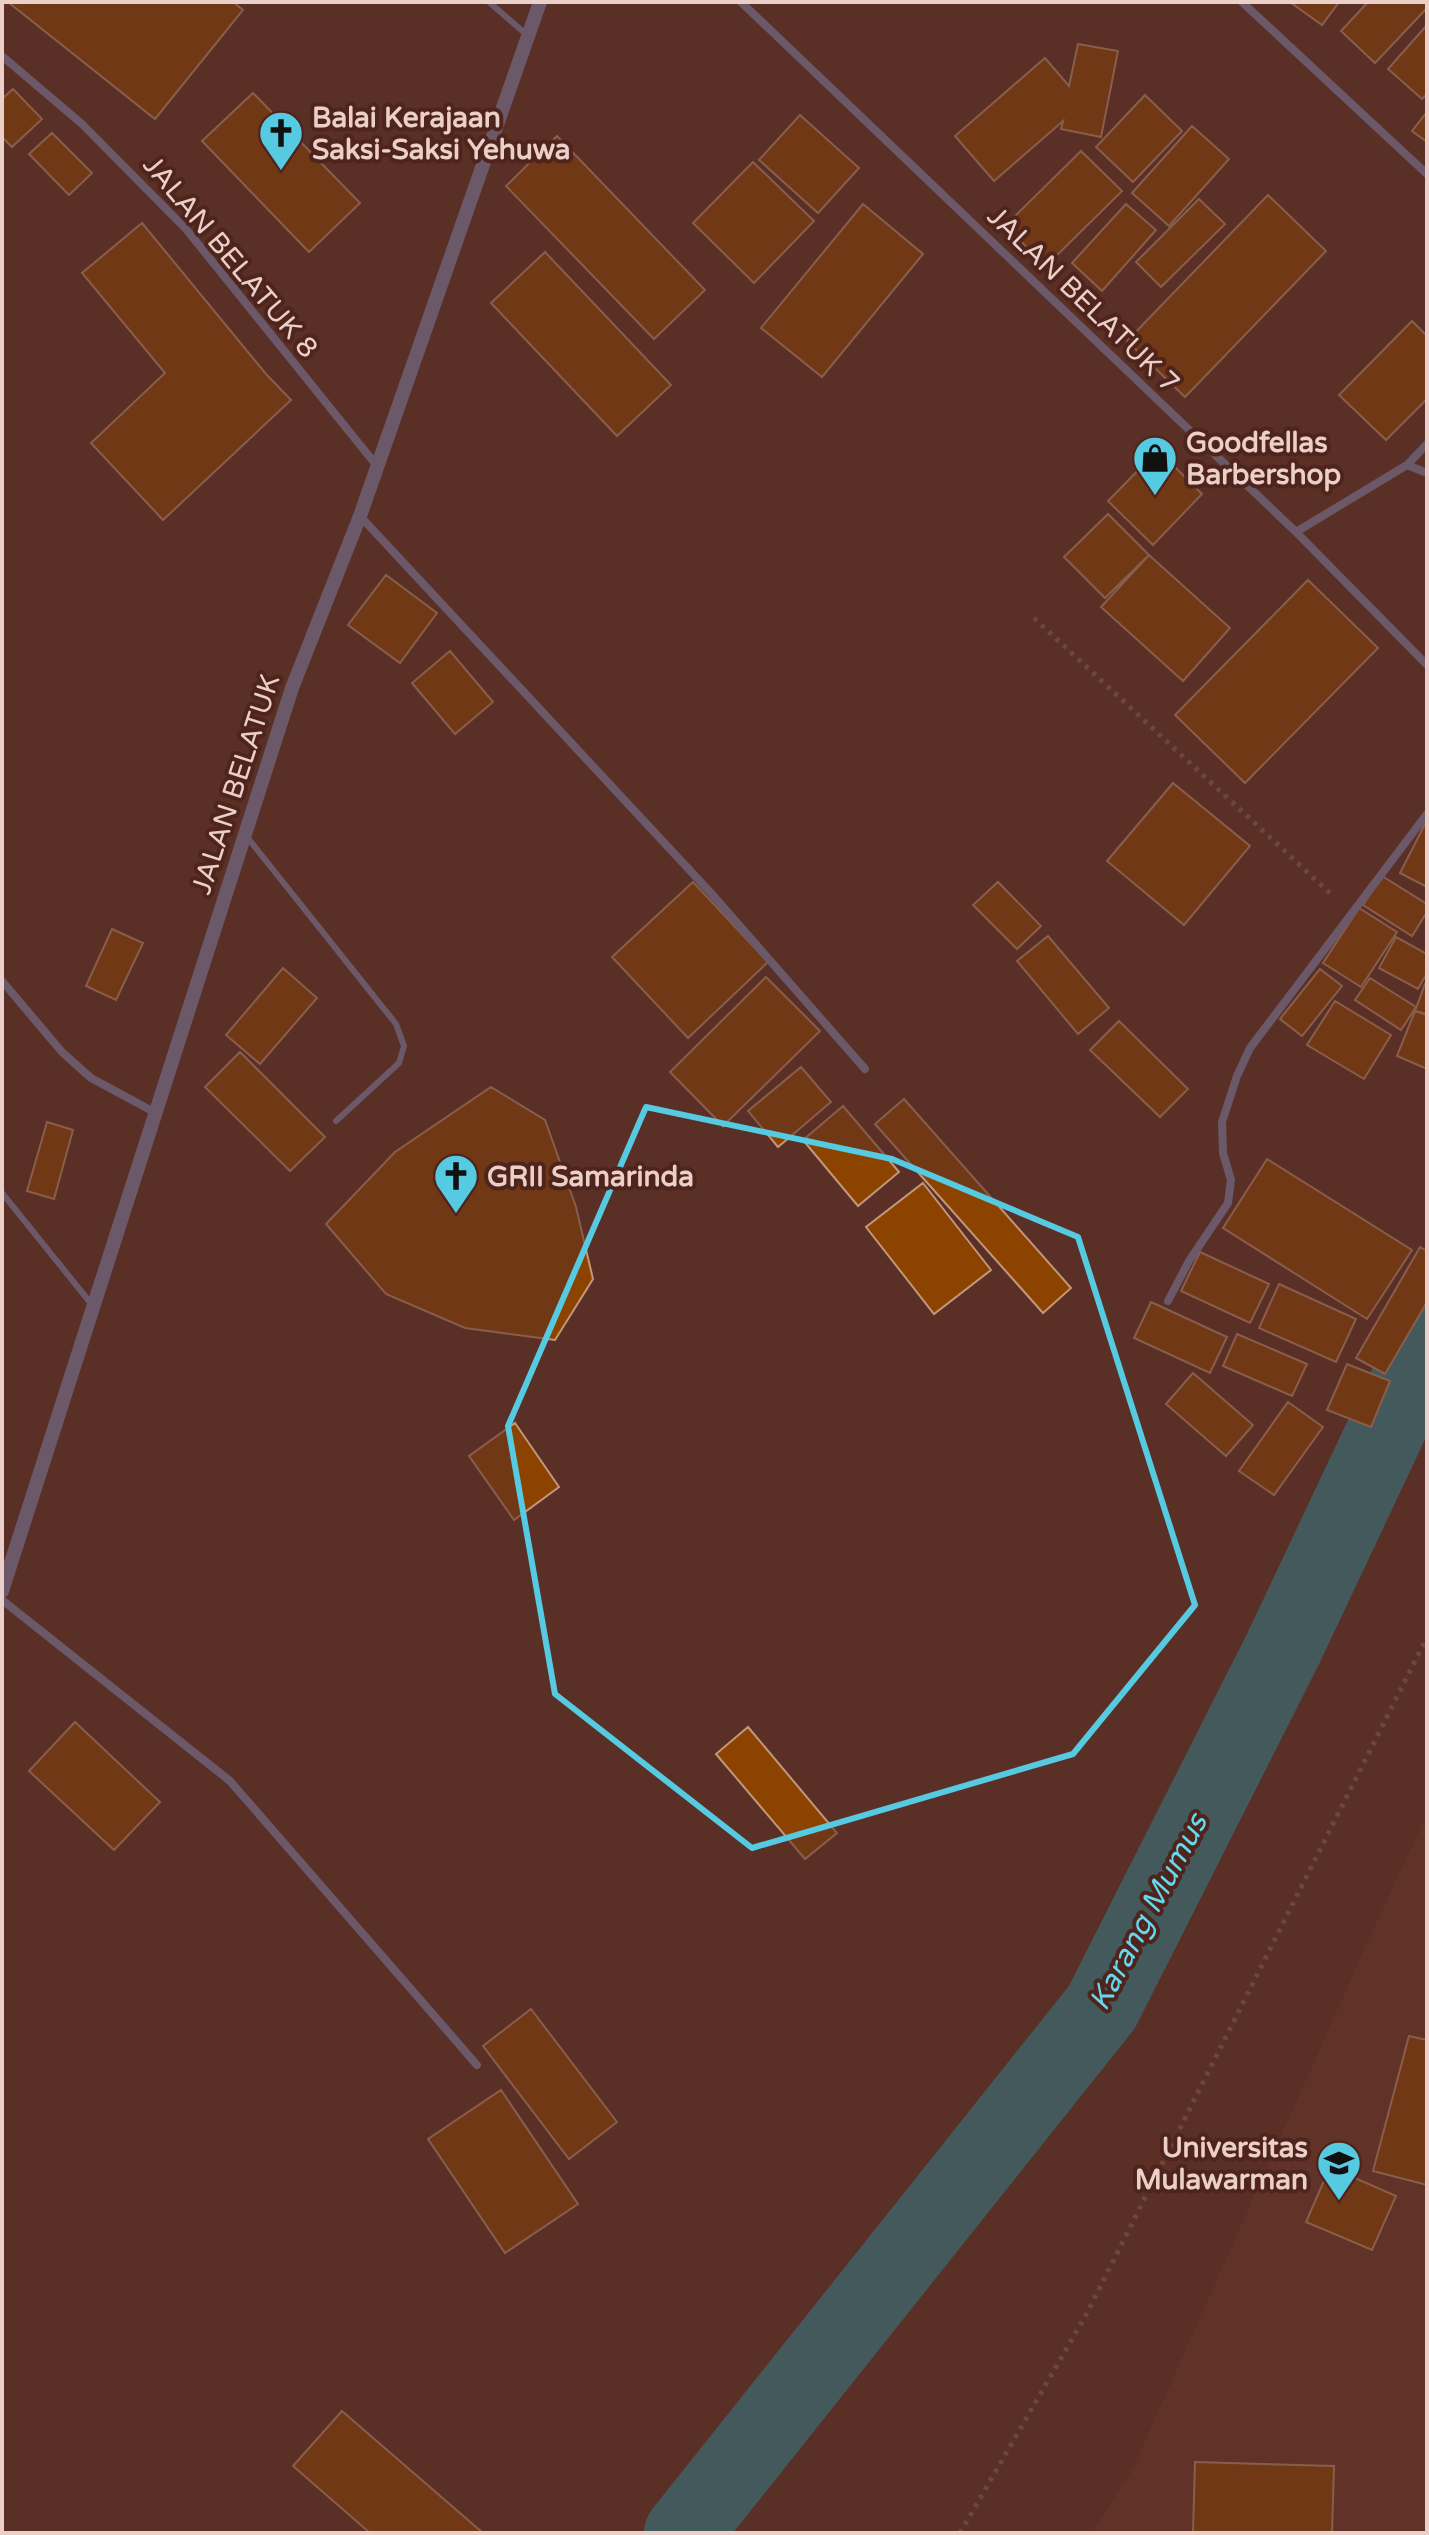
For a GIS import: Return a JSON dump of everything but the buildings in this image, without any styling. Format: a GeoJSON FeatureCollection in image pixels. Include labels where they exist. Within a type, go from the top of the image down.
{"type":"FeatureCollection","features":[{"type":"Feature","properties":{"kind":"street","name":"JALAN BELATUK"},"geometry":{"type":"LineString","coordinates":[[2,1591],[292,688],[360,516],[540,2]]}},
{"type":"Feature","properties":{"kind":"street","name":"JALAN BELATUK 7"},"geometry":{"type":"LineString","coordinates":[[741,2],[1296,532],[1427,665]]}},
{"type":"Feature","properties":{"kind":"street"},"geometry":{"type":"LineString","coordinates":[[1242,2],[1427,174]]}},
{"type":"Feature","properties":{"kind":"street","name":"JALAN BELATUK 8"},"geometry":{"type":"LineString","coordinates":[[2,56],[82,124],[186,229],[377,466]]}},
{"type":"Feature","properties":{"kind":"street"},"geometry":{"type":"LineString","coordinates":[[1296,532],[1407,465],[1427,444]]}},
{"type":"Feature","properties":{"kind":"street"},"geometry":{"type":"LineString","coordinates":[[1407,465],[1427,473]]}},
{"type":"Feature","properties":{"kind":"street"},"geometry":{"type":"LineString","coordinates":[[360,516],[710,892],[865,1069]]}},
{"type":"Feature","properties":{"kind":"street"},"geometry":{"type":"LineString","coordinates":[[1168,1301],[1189,1261],[1228,1203],[1231,1180],[1223,1153],[1222,1122],[1250,1048],[1427,814]]}},
{"type":"Feature","properties":{"kind":"street"},"geometry":{"type":"LineString","coordinates":[[2,981],[62,1052],[91,1078],[156,1113]]}},
{"type":"Feature","properties":{"kind":"street"},"geometry":{"type":"LineString","coordinates":[[2,1600],[230,1781],[477,2065]]}},
{"type":"Feature","properties":{"kind":"lane"},"geometry":{"type":"LineString","coordinates":[[489,2],[529,36]]}},
{"type":"Feature","properties":{"kind":"lane"},"geometry":{"type":"LineString","coordinates":[[245,834],[396,1024],[404,1046],[399,1063],[336,1121]]}},
{"type":"Feature","properties":{"kind":"lane"},"geometry":{"type":"LineString","coordinates":[[2,1193],[94,1306]]}},
{"type":"Feature","properties":{"kind":"path"},"geometry":{"type":"LineString","coordinates":[[1034,618],[1352,913]]}},
{"type":"Feature","properties":{"kind":"path"},"geometry":{"type":"LineString","coordinates":[[960,2533],[1086,2315],[1427,1637]]}},
{"type":"Feature","properties":{"kind":"highlighted area"},"geometry":{"type":"Polygon","coordinates":[[[646,1107],[892,1159],[1078,1237],[1195,1605],[1073,1754],[752,1848],[555,1694],[508,1426],[646,1107]]]}},
{"type":"Feature","properties":{"kind":"shaded area","name":"Universitas Mulawarman"},"geometry":{"type":"Polygon","coordinates":[[[1427,1814],[1427,2533],[1092,2533],[1132,2470],[1427,1814]]]}},
{"type":"Feature","properties":{"kind":"waterway","name":"Karang Mumus"},"geometry":{"type":"LineString","coordinates":[[683,2533],[1102,2007],[1283,1649],[1427,1344]]}},
{"type":"Feature","properties":{"kind":"place","name":"Balai Kerajaan Saksi-Saksi Yehuwa"},"geometry":{"type":"Point","coordinates":[281,172]}},
{"type":"Feature","properties":{"kind":"place","name":"Goodfellas Barbershop"},"geometry":{"type":"Point","coordinates":[1155,497]}},
{"type":"Feature","properties":{"kind":"place","name":"GRII Samarinda"},"geometry":{"type":"Point","coordinates":[456,1215]}},
{"type":"Feature","properties":{"kind":"place","name":"Universitas Mulawarman"},"geometry":{"type":"Point","coordinates":[1339,2202]}}]}
